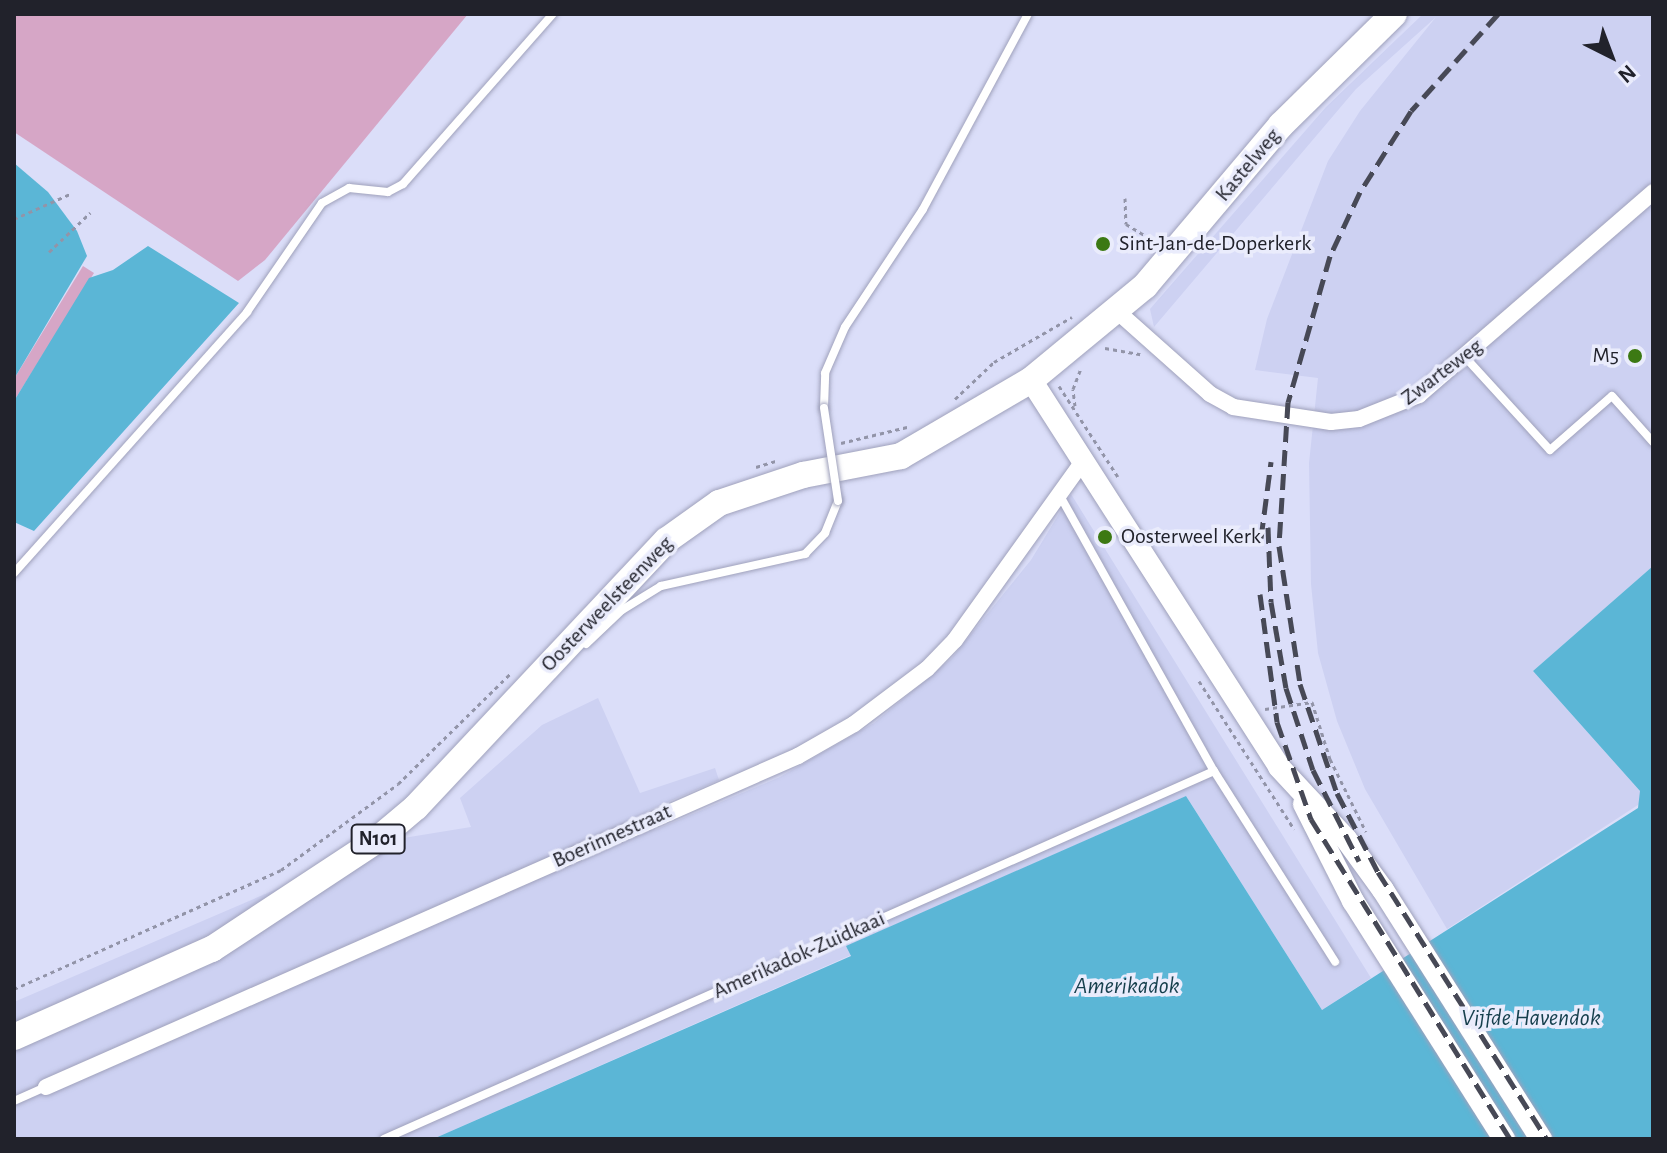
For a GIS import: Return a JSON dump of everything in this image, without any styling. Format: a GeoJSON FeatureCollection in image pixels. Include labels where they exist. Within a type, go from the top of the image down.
{"type":"FeatureCollection","features":[{"type":"Feature","properties":{"kind":"main road","name":"Kastelweg"},"geometry":{"type":"LineString","coordinates":[[1031,380],[1118,312],[1281,125],[1394,14]]}},
{"type":"Feature","properties":{"kind":"main road"},"geometry":{"type":"LineString","coordinates":[[1031,380],[1299,792],[1324,851],[1374,936],[1504,1139]]}},
{"type":"Feature","properties":{"kind":"main road","name":"Oosterweelsteenweg"},"geometry":{"type":"LineString","coordinates":[[14,1037],[212,949],[416,807],[667,540],[692,521],[747,491],[901,456],[1031,380]]}},
{"type":"Feature","properties":{"kind":"main road"},"geometry":{"type":"LineString","coordinates":[[1299,792],[1346,839],[1401,919],[1541,1139]]}},
{"type":"Feature","properties":{"kind":"street","name":"Zwarteweg"},"geometry":{"type":"LineString","coordinates":[[1118,312],[1174,363],[1233,407],[1331,422],[1389,410],[1419,395],[1653,192]]}},
{"type":"Feature","properties":{"kind":"street","name":"Boerinnestraat"},"geometry":{"type":"LineString","coordinates":[[46,1087],[798,756],[854,724],[927,669],[955,640],[1083,461]]}},
{"type":"Feature","properties":{"kind":"lane"},"geometry":{"type":"LineString","coordinates":[[14,573],[247,312],[322,203],[349,188],[388,192],[403,184],[553,14]]}},
{"type":"Feature","properties":{"kind":"lane"},"geometry":{"type":"LineString","coordinates":[[250,925],[349,870],[413,816],[622,610],[661,586],[805,554],[825,533],[838,501],[824,408],[825,373],[845,327],[923,209],[1028,14]]}},
{"type":"Feature","properties":{"kind":"lane"},"geometry":{"type":"LineString","coordinates":[[1465,357],[1550,450],[1612,396],[1653,442]]}},
{"type":"Feature","properties":{"kind":"lane"},"geometry":{"type":"LineString","coordinates":[[1059,494],[1214,771],[1335,962]]}},
{"type":"Feature","properties":{"kind":"lane","name":"Amerikadok-Zuidkaai"},"geometry":{"type":"LineString","coordinates":[[384,1139],[1214,771]]}},
{"type":"Feature","properties":{"kind":"lane"},"geometry":{"type":"LineString","coordinates":[[14,1101],[46,1087]]}},
{"type":"Feature","properties":{"kind":"path"},"geometry":{"type":"LineString","coordinates":[[14,219],[70,194]]}},
{"type":"Feature","properties":{"kind":"path"},"geometry":{"type":"LineString","coordinates":[[1125,198],[1126,224],[1154,241]]}},
{"type":"Feature","properties":{"kind":"path"},"geometry":{"type":"LineString","coordinates":[[49,252],[90,213]]}},
{"type":"Feature","properties":{"kind":"path"},"geometry":{"type":"LineString","coordinates":[[1094,356],[1105,347],[1124,347],[1174,363]]}},
{"type":"Feature","properties":{"kind":"path"},"geometry":{"type":"LineString","coordinates":[[1075,410],[1073,389],[1083,364]]}},
{"type":"Feature","properties":{"kind":"path"},"geometry":{"type":"LineString","coordinates":[[1264,709],[1312,702],[1330,759],[1371,842]]}},
{"type":"Feature","properties":{"kind":"path"},"geometry":{"type":"LineString","coordinates":[[1223,719],[1302,842]]}},
{"type":"Feature","properties":{"kind":"shaded area"},"geometry":{"type":"Polygon","coordinates":[[[14,14],[468,14],[265,260],[238,281],[14,132],[14,14]]]}},
{"type":"Feature","properties":{"kind":"shaded area"},"geometry":{"type":"Polygon","coordinates":[[[1423,14],[1653,14],[1653,566],[1533,671],[1640,791],[1641,803],[1447,929],[1365,789],[1337,721],[1318,653],[1311,584],[1309,463],[1318,378],[1255,370],[1267,319],[1328,161],[1360,111],[1436,17],[1356,89],[1154,327],[1150,309],[1326,107],[1423,14]]]}},
{"type":"Feature","properties":{"kind":"shaded area"},"geometry":{"type":"Polygon","coordinates":[[[83,266],[94,273],[14,401],[14,379],[83,266]]]}},
{"type":"Feature","properties":{"kind":"shaded area"},"geometry":{"type":"Polygon","coordinates":[[[1071,494],[1371,978],[1322,1010],[1186,796],[847,946],[851,955],[433,1139],[14,1139],[14,1002],[391,840],[471,827],[460,798],[542,725],[598,698],[640,793],[715,768],[719,780],[647,811],[655,830],[780,777],[874,723],[951,659],[1031,560],[1071,494]]]}},
{"type":"Feature","properties":{"kind":"water"},"geometry":{"type":"Polygon","coordinates":[[[14,163],[48,192],[77,231],[87,256],[14,379],[14,163]]]}},
{"type":"Feature","properties":{"kind":"water"},"geometry":{"type":"Polygon","coordinates":[[[148,246],[239,303],[34,531],[14,522],[14,401],[89,278],[113,270],[148,246]]]}},
{"type":"Feature","properties":{"kind":"water","name":"Amerikadok"},"geometry":{"type":"Polygon","coordinates":[[[1653,566],[1653,1139],[433,1139],[851,956],[846,946],[1186,796],[1322,1010],[1638,808],[1640,791],[1533,671],[1653,566]]]}},
{"type":"Feature","properties":{"kind":"railway"},"geometry":{"type":"LineString","coordinates":[[1498,14],[1411,111],[1360,192],[1330,256],[1288,402],[1279,546],[1300,684],[1337,793],[1378,872],[1547,1139]]}},
{"type":"Feature","properties":{"kind":"railway"},"geometry":{"type":"LineString","coordinates":[[1261,538],[1271,462]]}},
{"type":"Feature","properties":{"kind":"railway"},"geometry":{"type":"LineString","coordinates":[[1268,527],[1271,602],[1286,688],[1313,770],[1359,861]]}},
{"type":"Feature","properties":{"kind":"railway"},"geometry":{"type":"LineString","coordinates":[[1260,594],[1277,722],[1311,819],[1510,1139]]}},
{"type":"Feature","properties":{"kind":"place","name":"Sint-Jan-de-Doperkerk"},"geometry":{"type":"Point","coordinates":[1103,244]}},
{"type":"Feature","properties":{"kind":"place","name":"M5"},"geometry":{"type":"Point","coordinates":[1635,356]}},
{"type":"Feature","properties":{"kind":"place","name":"Oosterweel Kerk"},"geometry":{"type":"Point","coordinates":[1105,537]}},
{"type":"Feature","properties":{"kind":"water label","name":"Vijfde Havendok"},"geometry":{"type":"Point","coordinates":[1531,1019]}}]}
